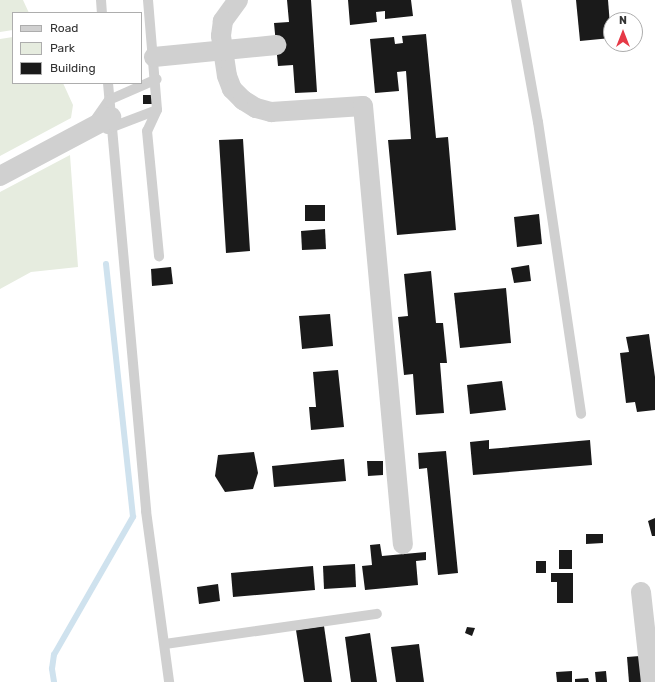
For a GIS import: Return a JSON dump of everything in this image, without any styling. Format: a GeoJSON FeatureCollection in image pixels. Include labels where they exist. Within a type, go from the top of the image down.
{"type":"FeatureCollection","features":[{"type":"Feature","properties":{"kind":"street"},"geometry":{"type":"LineString","coordinates":[[238,0],[223,22],[221,51],[232,89],[256,108],[288,113],[363,106],[403,544]]}},
{"type":"Feature","properties":{"kind":"street"},"geometry":{"type":"LineString","coordinates":[[154,57],[276,45]]}},
{"type":"Feature","properties":{"kind":"street"},"geometry":{"type":"LineString","coordinates":[[0,176],[89,129],[111,115]]}},
{"type":"Feature","properties":{"kind":"street"},"geometry":{"type":"LineString","coordinates":[[641,592],[651,682]]}},
{"type":"Feature","properties":{"kind":"lane"},"geometry":{"type":"LineString","coordinates":[[101,0],[102,12]]}},
{"type":"Feature","properties":{"kind":"lane"},"geometry":{"type":"LineString","coordinates":[[148,0],[157,79],[157,110],[147,131],[159,256]]}},
{"type":"Feature","properties":{"kind":"lane"},"geometry":{"type":"LineString","coordinates":[[516,0],[538,122],[581,414]]}},
{"type":"Feature","properties":{"kind":"lane"},"geometry":{"type":"LineString","coordinates":[[111,115],[157,79]]}},
{"type":"Feature","properties":{"kind":"lane"},"geometry":{"type":"LineString","coordinates":[[108,84],[146,511],[170,682]]}},
{"type":"Feature","properties":{"kind":"lane"},"geometry":{"type":"LineString","coordinates":[[111,115],[157,110]]}},
{"type":"Feature","properties":{"kind":"lane"},"geometry":{"type":"LineString","coordinates":[[164,644],[377,614]]}},
{"type":"Feature","properties":{"kind":"green space"},"geometry":{"type":"Polygon","coordinates":[[[0,0],[23,0],[29,12],[12,12],[12,30],[0,32],[0,0]]]}},
{"type":"Feature","properties":{"kind":"green space"},"geometry":{"type":"Polygon","coordinates":[[[12,37],[12,84],[63,84],[73,105],[71,118],[0,156],[0,39],[12,37]]]}},
{"type":"Feature","properties":{"kind":"green space"},"geometry":{"type":"Polygon","coordinates":[[[70,155],[78,267],[31,272],[0,289],[0,192],[70,155]]]}},
{"type":"Feature","properties":{"kind":"building"},"geometry":{"type":"Polygon","coordinates":[[[287,0],[311,0],[317,92],[295,93],[293,65],[278,66],[274,23],[289,22],[287,0]]]}},
{"type":"Feature","properties":{"kind":"building"},"geometry":{"type":"Polygon","coordinates":[[[348,0],[411,0],[413,16],[385,19],[385,11],[376,12],[377,22],[350,25],[348,0]]]}},
{"type":"Feature","properties":{"kind":"building"},"geometry":{"type":"Polygon","coordinates":[[[576,0],[608,0],[609,12],[603,12],[603,39],[580,41],[576,0]]]}},
{"type":"Feature","properties":{"kind":"building"},"geometry":{"type":"Polygon","coordinates":[[[426,34],[436,138],[448,137],[456,230],[397,235],[388,140],[411,139],[406,71],[397,72],[399,91],[375,93],[370,39],[394,37],[395,44],[403,43],[402,36],[426,34]]]}},
{"type":"Feature","properties":{"kind":"building"},"geometry":{"type":"Polygon","coordinates":[[[143,95],[157,95],[157,104],[143,104],[143,95]]]}},
{"type":"Feature","properties":{"kind":"building"},"geometry":{"type":"Polygon","coordinates":[[[243,139],[250,251],[226,253],[219,140],[243,139]]]}},
{"type":"Feature","properties":{"kind":"building"},"geometry":{"type":"Polygon","coordinates":[[[305,205],[325,205],[325,221],[305,221],[305,205]]]}},
{"type":"Feature","properties":{"kind":"building"},"geometry":{"type":"Polygon","coordinates":[[[539,214],[542,244],[517,247],[514,217],[539,214]]]}},
{"type":"Feature","properties":{"kind":"building"},"geometry":{"type":"Polygon","coordinates":[[[325,229],[326,249],[302,250],[301,231],[325,229]]]}},
{"type":"Feature","properties":{"kind":"building"},"geometry":{"type":"Polygon","coordinates":[[[529,265],[531,281],[514,283],[511,268],[529,265]]]}},
{"type":"Feature","properties":{"kind":"building"},"geometry":{"type":"Polygon","coordinates":[[[171,267],[173,284],[152,286],[151,269],[171,267]]]}},
{"type":"Feature","properties":{"kind":"building"},"geometry":{"type":"Polygon","coordinates":[[[431,271],[436,323],[443,323],[447,363],[440,363],[444,413],[416,415],[413,374],[404,375],[398,317],[408,316],[404,274],[431,271]]]}},
{"type":"Feature","properties":{"kind":"building"},"geometry":{"type":"Polygon","coordinates":[[[506,288],[511,343],[460,348],[454,293],[506,288]]]}},
{"type":"Feature","properties":{"kind":"building"},"geometry":{"type":"Polygon","coordinates":[[[330,314],[333,346],[302,349],[299,316],[330,314]]]}},
{"type":"Feature","properties":{"kind":"building"},"geometry":{"type":"Polygon","coordinates":[[[649,334],[655,377],[655,410],[637,412],[635,402],[626,403],[620,353],[629,352],[626,337],[649,334]]]}},
{"type":"Feature","properties":{"kind":"building"},"geometry":{"type":"Polygon","coordinates":[[[338,370],[344,427],[311,430],[309,407],[316,407],[313,372],[338,370]]]}},
{"type":"Feature","properties":{"kind":"building"},"geometry":{"type":"Polygon","coordinates":[[[502,381],[506,410],[470,414],[467,385],[502,381]]]}},
{"type":"Feature","properties":{"kind":"building"},"geometry":{"type":"Polygon","coordinates":[[[489,440],[489,449],[590,440],[592,465],[473,475],[470,442],[489,440]]]}},
{"type":"Feature","properties":{"kind":"building"},"geometry":{"type":"Polygon","coordinates":[[[446,451],[458,573],[438,575],[427,468],[419,469],[418,453],[446,451]]]}},
{"type":"Feature","properties":{"kind":"building"},"geometry":{"type":"Polygon","coordinates":[[[254,452],[258,473],[253,489],[225,492],[215,476],[218,455],[254,452]]]}},
{"type":"Feature","properties":{"kind":"building"},"geometry":{"type":"Polygon","coordinates":[[[344,459],[346,481],[274,487],[272,466],[344,459]]]}},
{"type":"Feature","properties":{"kind":"building"},"geometry":{"type":"Polygon","coordinates":[[[367,461],[383,461],[383,475],[368,476],[367,461]]]}},
{"type":"Feature","properties":{"kind":"building"},"geometry":{"type":"Polygon","coordinates":[[[655,518],[655,536],[652,536],[648,521],[655,518]]]}},
{"type":"Feature","properties":{"kind":"building"},"geometry":{"type":"Polygon","coordinates":[[[586,534],[603,534],[603,543],[586,544],[586,534]]]}},
{"type":"Feature","properties":{"kind":"building"},"geometry":{"type":"Polygon","coordinates":[[[380,544],[382,556],[426,552],[426,560],[416,561],[418,585],[365,590],[362,566],[372,565],[370,545],[380,544]]]}},
{"type":"Feature","properties":{"kind":"building"},"geometry":{"type":"Polygon","coordinates":[[[559,550],[572,550],[572,569],[559,569],[559,550]]]}},
{"type":"Feature","properties":{"kind":"building"},"geometry":{"type":"Polygon","coordinates":[[[536,561],[546,561],[546,573],[536,573],[536,561]]]}},
{"type":"Feature","properties":{"kind":"building"},"geometry":{"type":"Polygon","coordinates":[[[355,564],[356,587],[324,589],[323,566],[355,564]]]}},
{"type":"Feature","properties":{"kind":"building"},"geometry":{"type":"Polygon","coordinates":[[[313,566],[315,590],[233,597],[231,573],[313,566]]]}},
{"type":"Feature","properties":{"kind":"building"},"geometry":{"type":"Polygon","coordinates":[[[551,573],[573,573],[573,603],[557,603],[557,582],[551,582],[551,573]]]}},
{"type":"Feature","properties":{"kind":"building"},"geometry":{"type":"Polygon","coordinates":[[[218,584],[220,601],[199,604],[197,587],[218,584]]]}},
{"type":"Feature","properties":{"kind":"building"},"geometry":{"type":"Polygon","coordinates":[[[324,626],[332,682],[304,682],[296,630],[324,626]]]}},
{"type":"Feature","properties":{"kind":"building"},"geometry":{"type":"Polygon","coordinates":[[[467,627],[475,628],[472,636],[465,633],[467,627]]]}},
{"type":"Feature","properties":{"kind":"building"},"geometry":{"type":"Polygon","coordinates":[[[370,633],[377,682],[351,682],[345,637],[370,633]]]}},
{"type":"Feature","properties":{"kind":"building"},"geometry":{"type":"Polygon","coordinates":[[[419,644],[424,682],[396,682],[391,647],[419,644]]]}},
{"type":"Feature","properties":{"kind":"building"},"geometry":{"type":"Polygon","coordinates":[[[640,656],[642,682],[629,682],[627,657],[640,656]]]}},
{"type":"Feature","properties":{"kind":"building"},"geometry":{"type":"Polygon","coordinates":[[[572,671],[572,682],[557,682],[556,672],[572,671]]]}},
{"type":"Feature","properties":{"kind":"building"},"geometry":{"type":"Polygon","coordinates":[[[606,671],[607,682],[596,682],[595,672],[606,671]]]}},
{"type":"Feature","properties":{"kind":"building"},"geometry":{"type":"Polygon","coordinates":[[[588,678],[589,682],[575,682],[575,679],[588,678]]]}},
{"type":"Feature","properties":{"kind":"waterway"},"geometry":{"type":"LineString","coordinates":[[54,682],[52,669],[54,655],[133,517],[106,264]]}}]}
